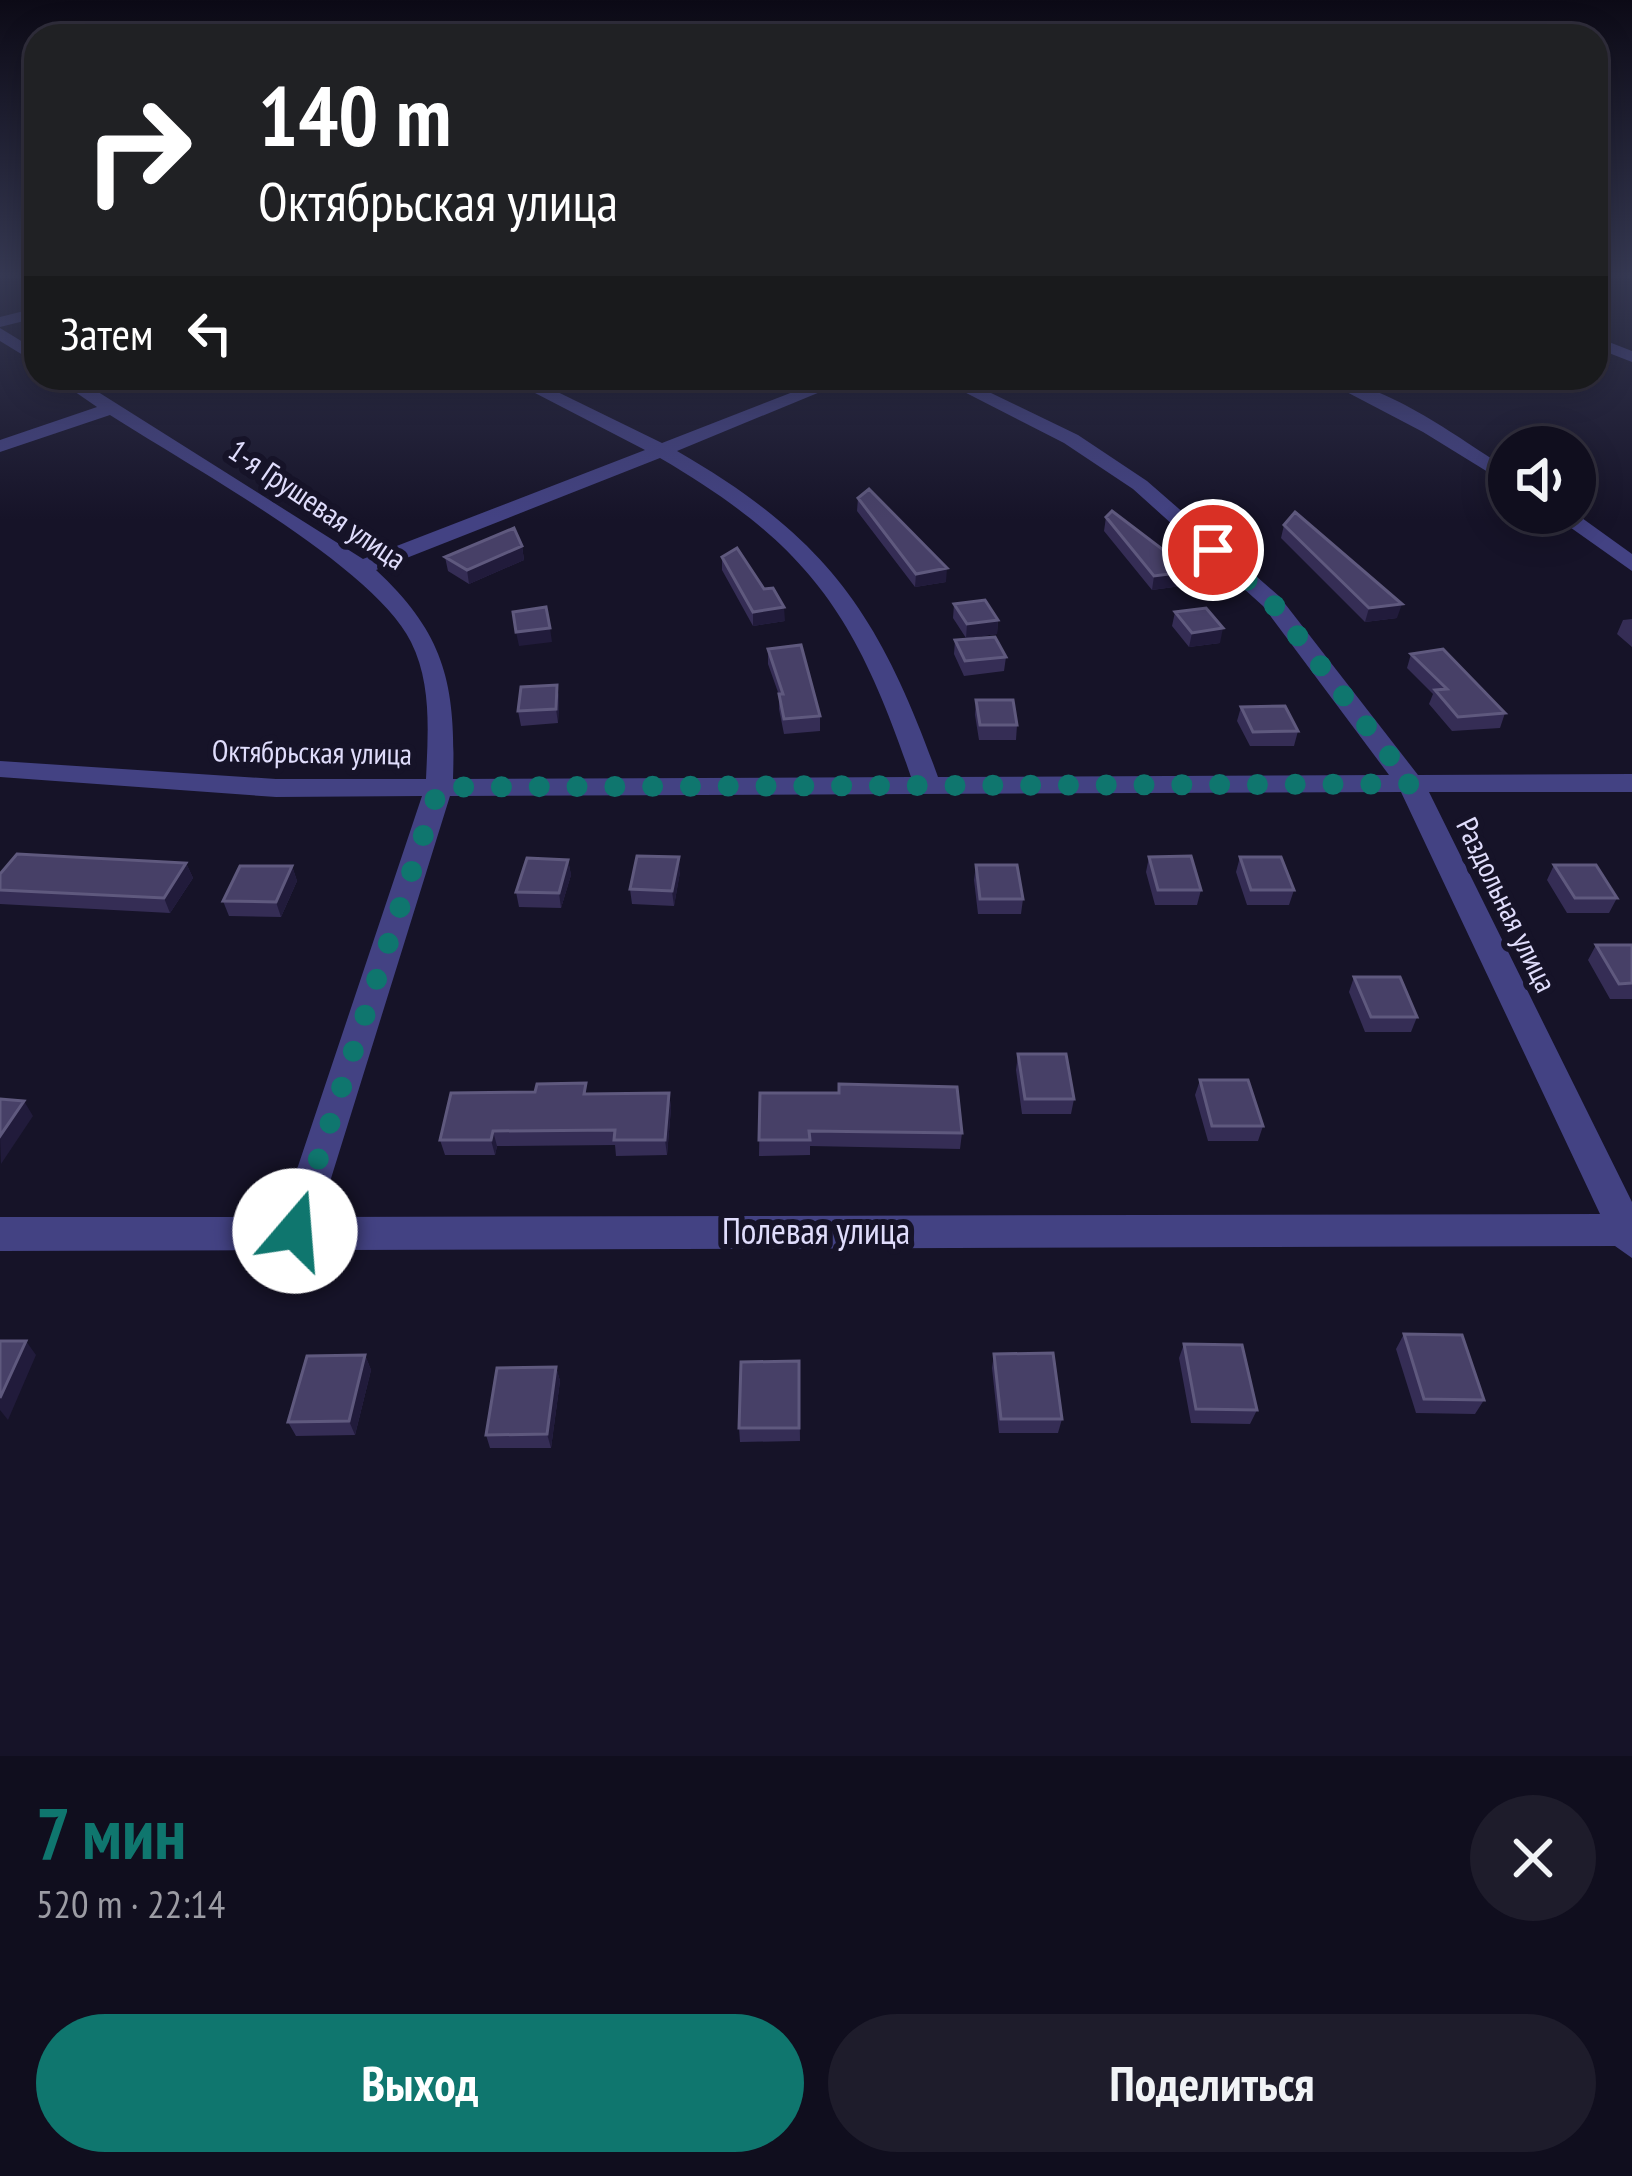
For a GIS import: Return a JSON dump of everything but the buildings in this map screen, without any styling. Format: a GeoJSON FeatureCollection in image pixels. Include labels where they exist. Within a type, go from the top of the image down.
{"type":"FeatureCollection","features":[{"type":"Feature","properties":{"kind":"street","name":"1-я Грушевая улица"},"geometry":{"type":"LineString","coordinates":[[81,390],[361,568],[399,601],[437,670],[442,720],[439,787],[295,1231]]}},
{"type":"Feature","properties":{"kind":"street"},"geometry":{"type":"LineString","coordinates":[[539,390],[726,486],[764,514],[830,581],[866,634],[928,787]]}},
{"type":"Feature","properties":{"kind":"street"},"geometry":{"type":"LineString","coordinates":[[361,568],[813,390]]}},
{"type":"Feature","properties":{"kind":"street","name":"Раздольная улица"},"geometry":{"type":"LineString","coordinates":[[971,390],[1071,439],[1140,485],[1271,601],[1411,784],[1630,1234]]}},
{"type":"Feature","properties":{"kind":"street"},"geometry":{"type":"LineString","coordinates":[[1353,390],[1430,428],[1488,465]]}},
{"type":"Feature","properties":{"kind":"street"},"geometry":{"type":"LineString","coordinates":[[0,446],[110,410]]}},
{"type":"Feature","properties":{"kind":"street"},"geometry":{"type":"LineString","coordinates":[[1590,534],[1632,564]]}},
{"type":"Feature","properties":{"kind":"street","name":"Октябрьская улица"},"geometry":{"type":"LineString","coordinates":[[0,769],[276,788],[1632,783]]}},
{"type":"Feature","properties":{"kind":"street","name":"Полевая улица"},"geometry":{"type":"LineString","coordinates":[[0,1234],[1630,1234]]}},
{"type":"Feature","properties":{"kind":"route"},"geometry":{"type":"LineString","coordinates":[[295,1231],[439,787],[1411,784],[1271,601],[1213,550]]}}]}
